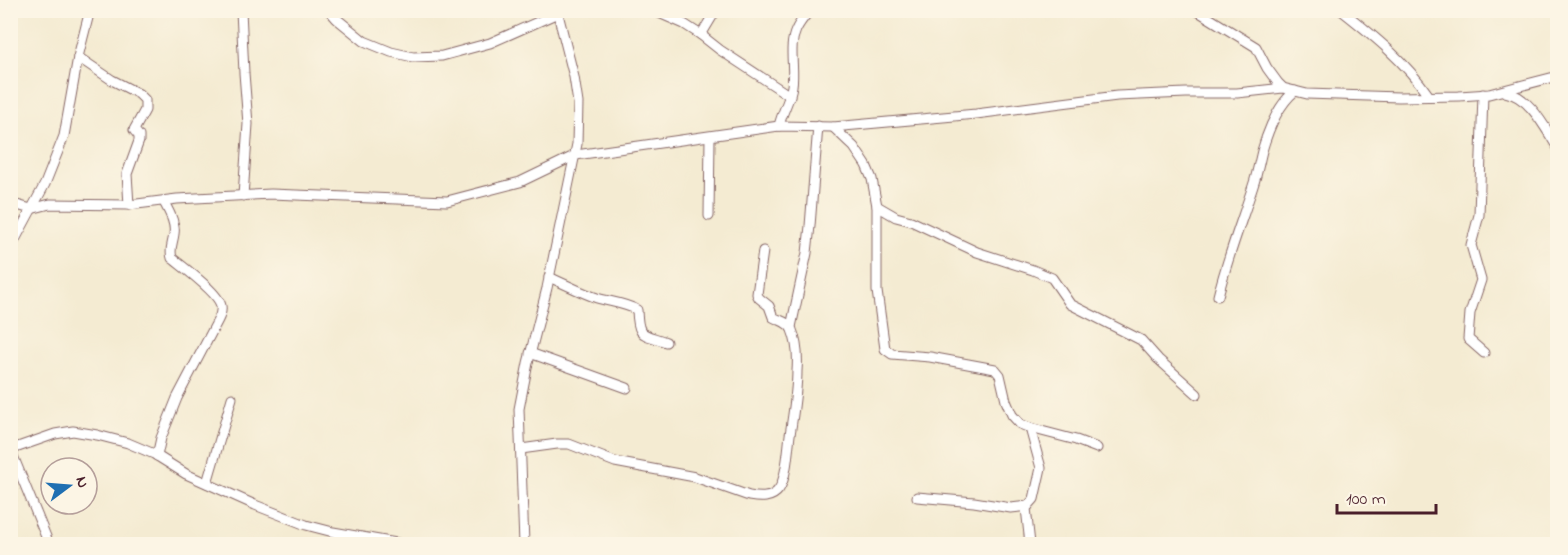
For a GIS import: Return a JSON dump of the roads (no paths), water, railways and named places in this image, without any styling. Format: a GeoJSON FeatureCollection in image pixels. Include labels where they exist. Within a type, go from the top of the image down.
{"type":"FeatureCollection","features":[{"type":"Feature","properties":{"kind":"street"},"geometry":{"type":"LineString","coordinates":[[10,249],[45,184],[64,136],[78,57],[90,10]]}},
{"type":"Feature","properties":{"kind":"street"},"geometry":{"type":"LineString","coordinates":[[242,10],[248,124],[243,196]]}},
{"type":"Feature","properties":{"kind":"street"},"geometry":{"type":"LineString","coordinates":[[329,10],[364,42],[413,57],[442,56],[490,43],[558,12],[578,103],[578,144],[519,409],[524,544]]}},
{"type":"Feature","properties":{"kind":"street"},"geometry":{"type":"LineString","coordinates":[[652,10],[684,24],[790,96]]}},
{"type":"Feature","properties":{"kind":"street"},"geometry":{"type":"LineString","coordinates":[[701,35],[716,10]]}},
{"type":"Feature","properties":{"kind":"street"},"geometry":{"type":"LineString","coordinates":[[779,126],[781,115],[790,96],[794,73],[792,47],[796,30],[810,10]]}},
{"type":"Feature","properties":{"kind":"street"},"geometry":{"type":"LineString","coordinates":[[1196,10],[1256,47],[1267,68],[1283,88]]}},
{"type":"Feature","properties":{"kind":"street"},"geometry":{"type":"LineString","coordinates":[[1341,10],[1403,63],[1429,96]]}},
{"type":"Feature","properties":{"kind":"street"},"geometry":{"type":"LineString","coordinates":[[78,57],[112,80],[139,94],[145,100],[145,110],[134,130],[139,136],[139,141],[127,174],[129,206]]}},
{"type":"Feature","properties":{"kind":"street"},"geometry":{"type":"LineString","coordinates":[[10,203],[31,209],[50,204],[129,206],[177,200],[271,194],[447,201],[520,182],[576,155],[779,126],[834,127],[976,114],[1117,96],[1237,93],[1283,88],[1307,94],[1459,96],[1496,92],[1557,76]]}},
{"type":"Feature","properties":{"kind":"street"},"geometry":{"type":"LineString","coordinates":[[1218,296],[1260,167],[1265,141],[1285,99],[1295,91]]}},
{"type":"Feature","properties":{"kind":"street"},"geometry":{"type":"LineString","coordinates":[[1496,92],[1515,94],[1524,100],[1540,120],[1557,148]]}},
{"type":"Feature","properties":{"kind":"street"},"geometry":{"type":"LineString","coordinates":[[1483,94],[1479,215],[1471,245],[1481,280],[1470,313],[1468,339],[1484,353]]}},
{"type":"Feature","properties":{"kind":"street"},"geometry":{"type":"LineString","coordinates":[[521,449],[568,444],[615,462],[695,477],[749,496],[772,495],[779,489],[784,475],[798,371],[797,353],[791,327],[807,253],[818,126]]}},
{"type":"Feature","properties":{"kind":"street"},"geometry":{"type":"LineString","coordinates":[[834,127],[854,147],[872,179],[877,206],[877,291],[885,349],[892,354],[930,357],[995,369],[1000,375],[1012,415],[1020,424],[1097,448]]}},
{"type":"Feature","properties":{"kind":"street"},"geometry":{"type":"LineString","coordinates":[[710,137],[710,216]]}},
{"type":"Feature","properties":{"kind":"street"},"geometry":{"type":"LineString","coordinates":[[157,456],[161,438],[177,398],[218,320],[222,307],[207,288],[172,258],[170,251],[175,234],[174,227],[164,202]]}},
{"type":"Feature","properties":{"kind":"street"},"geometry":{"type":"LineString","coordinates":[[877,206],[896,218],[911,221],[977,252],[1052,278],[1070,304],[1141,340],[1158,359],[1197,394]]}},
{"type":"Feature","properties":{"kind":"street"},"geometry":{"type":"LineString","coordinates":[[764,251],[757,294],[770,306],[774,317],[788,323],[791,327]]}},
{"type":"Feature","properties":{"kind":"street"},"geometry":{"type":"LineString","coordinates":[[549,277],[595,297],[629,305],[637,310],[638,328],[642,333],[666,342]]}},
{"type":"Feature","properties":{"kind":"street"},"geometry":{"type":"LineString","coordinates":[[531,352],[627,388]]}},
{"type":"Feature","properties":{"kind":"street"},"geometry":{"type":"LineString","coordinates":[[207,483],[232,398]]}},
{"type":"Feature","properties":{"kind":"street"},"geometry":{"type":"LineString","coordinates":[[1030,428],[1041,468],[1034,499],[1026,508],[1030,544]]}},
{"type":"Feature","properties":{"kind":"street"},"geometry":{"type":"LineString","coordinates":[[49,544],[11,451],[55,434],[73,431],[128,443],[250,504],[306,525],[402,544]]}},
{"type":"Feature","properties":{"kind":"street"},"geometry":{"type":"LineString","coordinates":[[917,497],[1011,508],[1028,506]]}}]}
